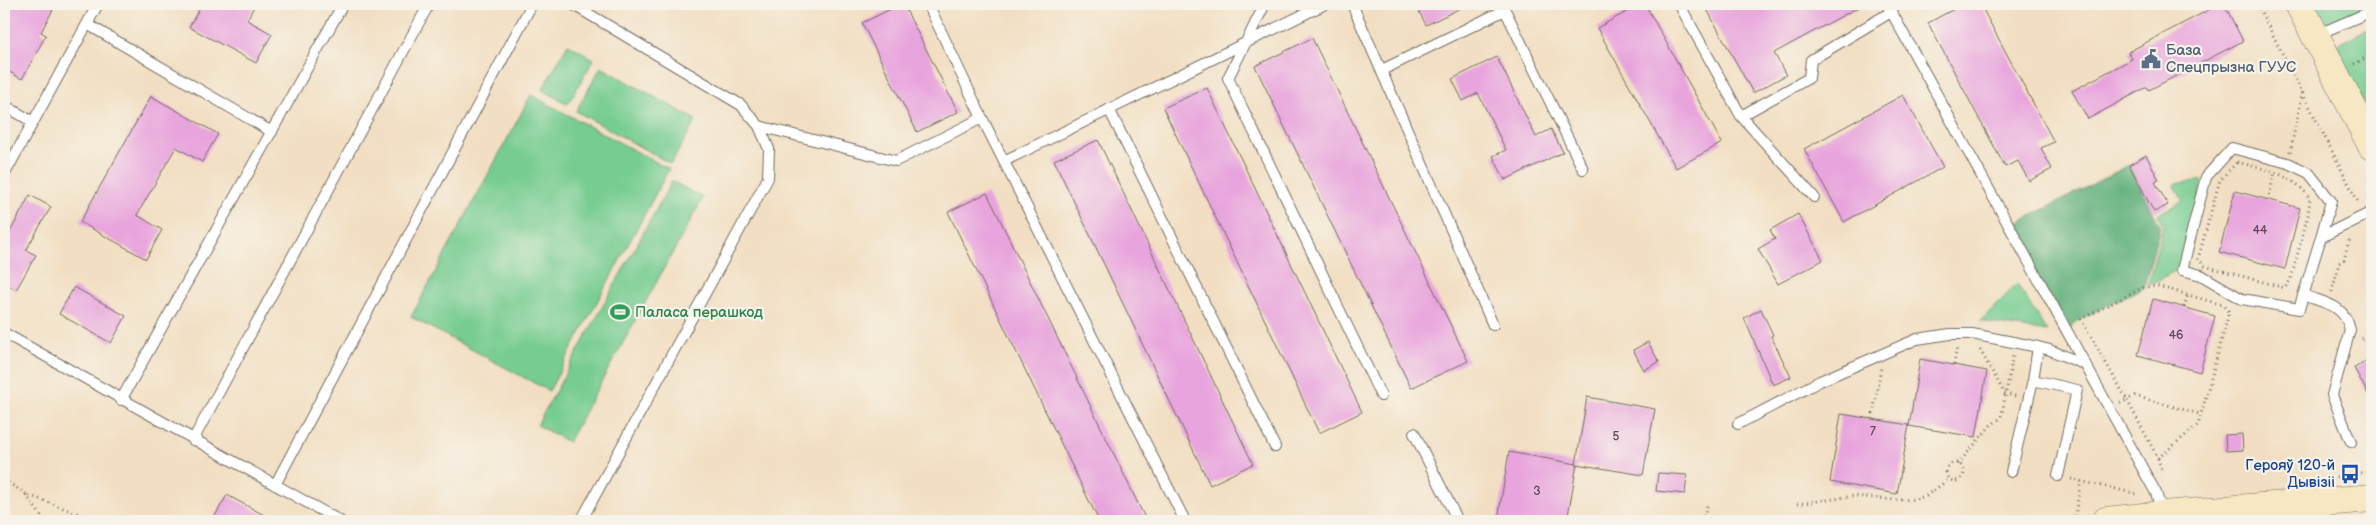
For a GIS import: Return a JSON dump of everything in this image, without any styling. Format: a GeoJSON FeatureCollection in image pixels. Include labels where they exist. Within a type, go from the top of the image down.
{"type":"FeatureCollection","features":[{"type":"Feature","properties":{"kind":"main road"},"geometry":{"type":"LineString","coordinates":[[2299,4],[2372,146]]}},
{"type":"Feature","properties":{"kind":"main road"},"geometry":{"type":"LineString","coordinates":[[2106,521],[2160,507],[2372,498]]}},
{"type":"Feature","properties":{"kind":"lane"},"geometry":{"type":"LineString","coordinates":[[4,175],[98,4]]}},
{"type":"Feature","properties":{"kind":"lane"},"geometry":{"type":"LineString","coordinates":[[121,400],[343,4]]}},
{"type":"Feature","properties":{"kind":"lane"},"geometry":{"type":"LineString","coordinates":[[193,440],[429,4]]}},
{"type":"Feature","properties":{"kind":"lane"},"geometry":{"type":"LineString","coordinates":[[275,485],[532,4]]}},
{"type":"Feature","properties":{"kind":"lane"},"geometry":{"type":"LineString","coordinates":[[572,4],[741,105],[759,126],[769,149],[768,178],[580,521]]}},
{"type":"Feature","properties":{"kind":"lane"},"geometry":{"type":"LineString","coordinates":[[928,4],[982,118],[1185,521]]}},
{"type":"Feature","properties":{"kind":"lane"},"geometry":{"type":"LineString","coordinates":[[1265,4],[1228,78],[1380,396]]}},
{"type":"Feature","properties":{"kind":"lane"},"geometry":{"type":"LineString","coordinates":[[1004,161],[1325,4]]}},
{"type":"Feature","properties":{"kind":"lane"},"geometry":{"type":"LineString","coordinates":[[1352,4],[1493,325]]}},
{"type":"Feature","properties":{"kind":"lane"},"geometry":{"type":"LineString","coordinates":[[1679,4],[1741,116],[1814,197]]}},
{"type":"Feature","properties":{"kind":"lane"},"geometry":{"type":"LineString","coordinates":[[1382,70],[1503,7],[1583,169]]}},
{"type":"Feature","properties":{"kind":"lane"},"geometry":{"type":"LineString","coordinates":[[1741,116],[1809,78],[1811,60],[1889,8],[2086,366],[2160,507]]}},
{"type":"Feature","properties":{"kind":"lane"},"geometry":{"type":"LineString","coordinates":[[2316,35],[2372,11]]}},
{"type":"Feature","properties":{"kind":"lane"},"geometry":{"type":"LineString","coordinates":[[87,24],[272,132]]}},
{"type":"Feature","properties":{"kind":"lane"},"geometry":{"type":"LineString","coordinates":[[4,105],[33,122]]}},
{"type":"Feature","properties":{"kind":"lane"},"geometry":{"type":"LineString","coordinates":[[1109,109],[1275,447]]}},
{"type":"Feature","properties":{"kind":"lane"},"geometry":{"type":"LineString","coordinates":[[759,126],[896,161],[982,118]]}},
{"type":"Feature","properties":{"kind":"lane"},"geometry":{"type":"LineString","coordinates":[[2232,148],[2288,163],[2308,173],[2332,201],[2299,309],[2242,299],[2201,275],[2182,270],[2206,177],[2232,148]]}},
{"type":"Feature","properties":{"kind":"lane"},"geometry":{"type":"LineString","coordinates":[[2321,237],[2369,214]]}},
{"type":"Feature","properties":{"kind":"lane"},"geometry":{"type":"LineString","coordinates":[[2303,296],[2329,304],[2344,312],[2348,319],[2350,330],[2332,395],[2351,442]]}},
{"type":"Feature","properties":{"kind":"lane"},"geometry":{"type":"LineString","coordinates":[[4,333],[340,521]]}},
{"type":"Feature","properties":{"kind":"lane"},"geometry":{"type":"LineString","coordinates":[[1738,424],[1820,381],[1917,339],[1950,334],[1972,334],[2050,350],[2086,366]]}},
{"type":"Feature","properties":{"kind":"lane"},"geometry":{"type":"LineString","coordinates":[[2011,472],[2033,380],[2038,348]]}},
{"type":"Feature","properties":{"kind":"lane"},"geometry":{"type":"LineString","coordinates":[[2033,380],[2077,390],[2058,476]]}},
{"type":"Feature","properties":{"kind":"lane"},"geometry":{"type":"LineString","coordinates":[[1414,434],[1458,521]]}},
{"type":"Feature","properties":{"kind":"path"},"geometry":{"type":"LineString","coordinates":[[2257,4],[2369,214],[2351,233],[2344,260],[2339,263],[2329,304]]}},
{"type":"Feature","properties":{"kind":"path"},"geometry":{"type":"LineString","coordinates":[[2351,66],[2372,54]]}},
{"type":"Feature","properties":{"kind":"path"},"geometry":{"type":"LineString","coordinates":[[2284,174],[2303,92]]}},
{"type":"Feature","properties":{"kind":"path"},"geometry":{"type":"LineString","coordinates":[[2237,162],[2284,174],[2300,185],[2310,198],[2308,215],[2291,279],[2285,288],[2204,266],[2198,259],[2220,180],[2237,162]]}},
{"type":"Feature","properties":{"kind":"path"},"geometry":{"type":"LineString","coordinates":[[2268,200],[2275,172]]}},
{"type":"Feature","properties":{"kind":"path"},"geometry":{"type":"LineString","coordinates":[[2157,286],[2188,294],[2223,305],[2228,314],[2198,425],[2158,458],[2081,319],[2144,287],[2157,286]]}},
{"type":"Feature","properties":{"kind":"path"},"geometry":{"type":"LineString","coordinates":[[2184,307],[2188,294]]}},
{"type":"Feature","properties":{"kind":"path"},"geometry":{"type":"LineString","coordinates":[[1972,334],[2005,394],[2028,399]]}},
{"type":"Feature","properties":{"kind":"path"},"geometry":{"type":"LineString","coordinates":[[1958,464],[1979,438],[2001,418],[2016,343]]}},
{"type":"Feature","properties":{"kind":"path"},"geometry":{"type":"LineString","coordinates":[[1872,419],[1882,361],[1880,356]]}},
{"type":"Feature","properties":{"kind":"path"},"geometry":{"type":"LineString","coordinates":[[2127,400],[2135,396],[2200,414]]}},
{"type":"Feature","properties":{"kind":"path"},"geometry":{"type":"LineString","coordinates":[[1952,464],[1958,464],[1964,470],[1962,478],[1957,481],[1949,478],[1948,468],[1952,464]]}},
{"type":"Feature","properties":{"kind":"path"},"geometry":{"type":"LineString","coordinates":[[2334,478],[2372,471]]}},
{"type":"Feature","properties":{"kind":"path"},"geometry":{"type":"LineString","coordinates":[[2058,476],[2082,481],[2160,507]]}},
{"type":"Feature","properties":{"kind":"path"},"geometry":{"type":"LineString","coordinates":[[1797,504],[1855,496],[1895,500],[1915,499],[1926,496],[1949,478]]}},
{"type":"Feature","properties":{"kind":"path"},"geometry":{"type":"LineString","coordinates":[[4,480],[26,494],[98,521]]}},
{"type":"Feature","properties":{"kind":"path"},"geometry":{"type":"LineString","coordinates":[[2074,521],[2082,481]]}},
{"type":"Feature","properties":{"kind":"path"},"geometry":{"type":"LineString","coordinates":[[26,494],[45,521]]}},
{"type":"Feature","properties":{"kind":"path"},"geometry":{"type":"LineString","coordinates":[[1702,521],[1708,503]]}},
{"type":"Feature","properties":{"kind":"green space"},"geometry":{"type":"Polygon","coordinates":[[[2306,4],[2360,4],[2358,9],[2329,24],[2316,21],[2306,4]]]}},
{"type":"Feature","properties":{"kind":"green space"},"geometry":{"type":"Polygon","coordinates":[[[2365,30],[2372,33],[2372,120],[2336,50],[2340,43],[2365,30]]]}},
{"type":"Feature","properties":{"kind":"green space"},"geometry":{"type":"Polygon","coordinates":[[[568,44],[594,59],[568,104],[542,90],[568,44]]]}},
{"type":"Feature","properties":{"kind":"green space"},"geometry":{"type":"Polygon","coordinates":[[[601,67],[696,120],[671,164],[576,111],[601,67]]]}},
{"type":"Feature","properties":{"kind":"green space"},"geometry":{"type":"Polygon","coordinates":[[[531,95],[669,169],[549,391],[411,317],[531,95]]]}},
{"type":"Feature","properties":{"kind":"green space"},"geometry":{"type":"Polygon","coordinates":[[[2129,165],[2160,226],[2144,287],[2081,319],[2067,331],[2010,227],[2129,165]]]}},
{"type":"Feature","properties":{"kind":"green space"},"geometry":{"type":"Polygon","coordinates":[[[2203,180],[2180,268],[2148,284],[2163,226],[2158,214],[2183,201],[2174,184],[2203,180]]]}},
{"type":"Feature","properties":{"kind":"green space","name":"Паласа перашкод"},"geometry":{"type":"Polygon","coordinates":[[[672,181],[703,198],[568,442],[537,425],[672,181]]]}},
{"type":"Feature","properties":{"kind":"green space"},"geometry":{"type":"Polygon","coordinates":[[[2017,284],[2047,332],[1980,321],[2017,284]]]}},
{"type":"Feature","properties":{"kind":"building"},"geometry":{"type":"Polygon","coordinates":[[[4,4],[56,4],[41,32],[46,35],[22,79],[4,69],[4,4]]]}},
{"type":"Feature","properties":{"kind":"building"},"geometry":{"type":"Polygon","coordinates":[[[202,4],[255,4],[247,20],[272,34],[256,63],[189,27],[202,4]]]}},
{"type":"Feature","properties":{"kind":"building"},"geometry":{"type":"Polygon","coordinates":[[[903,4],[958,112],[917,132],[862,23],[903,4]]]}},
{"type":"Feature","properties":{"kind":"building"},"geometry":{"type":"Polygon","coordinates":[[[1415,4],[1469,4],[1426,25],[1415,4]]]}},
{"type":"Feature","properties":{"kind":"building"},"geometry":{"type":"Polygon","coordinates":[[[1641,4],[1645,4],[1722,143],[1676,168],[1597,28],[1641,4]]]}},
{"type":"Feature","properties":{"kind":"building"},"geometry":{"type":"Polygon","coordinates":[[[1704,4],[1864,4],[1774,53],[1786,75],[1753,93],[1704,4]]]}},
{"type":"Feature","properties":{"kind":"building"},"geometry":{"type":"Polygon","coordinates":[[[1963,4],[1980,4],[2054,142],[2041,148],[2052,169],[2029,181],[2018,161],[2005,167],[1928,23],[1963,4]]]}},
{"type":"Feature","properties":{"kind":"building"},"geometry":{"type":"Polygon","coordinates":[[[2220,4],[2224,4],[2243,41],[2149,90],[2147,87],[2088,119],[2072,91],[2132,59],[2128,52],[2220,4]]]}},
{"type":"Feature","properties":{"kind":"building"},"geometry":{"type":"Polygon","coordinates":[[[1312,38],[1468,361],[1411,388],[1255,66],[1312,38]]]}},
{"type":"Feature","properties":{"kind":"building"},"geometry":{"type":"Polygon","coordinates":[[[1497,57],[1536,137],[1551,129],[1563,152],[1505,180],[1493,156],[1506,150],[1478,93],[1463,101],[1452,79],[1497,57]]]}},
{"type":"Feature","properties":{"kind":"building"},"geometry":{"type":"Polygon","coordinates":[[[1207,88],[1362,412],[1319,433],[1163,108],[1207,88]]]}},
{"type":"Feature","properties":{"kind":"building"},"geometry":{"type":"Polygon","coordinates":[[[1903,95],[1943,167],[1844,222],[1804,149],[1903,95]]]}},
{"type":"Feature","properties":{"kind":"building"},"geometry":{"type":"Polygon","coordinates":[[[151,96],[218,134],[202,162],[176,147],[137,215],[162,230],[146,259],[80,222],[151,96]]]}},
{"type":"Feature","properties":{"kind":"building"},"geometry":{"type":"Polygon","coordinates":[[[1098,140],[1253,464],[1210,485],[1054,160],[1098,140]]]}},
{"type":"Feature","properties":{"kind":"building"},"geometry":{"type":"Polygon","coordinates":[[[2146,155],[2159,180],[2155,182],[2168,205],[2154,212],[2129,165],[2146,155]]]}},
{"type":"Feature","properties":{"kind":"building"},"geometry":{"type":"Polygon","coordinates":[[[2235,191],[2300,208],[2285,269],[2219,252],[2235,191]]]}},
{"type":"Feature","properties":{"kind":"building"},"geometry":{"type":"Polygon","coordinates":[[[987,193],[1145,518],[1137,521],[1099,521],[948,212],[987,193]]]}},
{"type":"Feature","properties":{"kind":"building"},"geometry":{"type":"Polygon","coordinates":[[[30,195],[51,207],[26,250],[36,255],[16,290],[4,283],[4,243],[30,195]]]}},
{"type":"Feature","properties":{"kind":"building"},"geometry":{"type":"Polygon","coordinates":[[[1798,214],[1823,260],[1778,284],[1758,249],[1775,239],[1770,230],[1798,214]]]}},
{"type":"Feature","properties":{"kind":"building"},"geometry":{"type":"Polygon","coordinates":[[[74,287],[126,316],[111,343],[59,314],[74,287]]]}},
{"type":"Feature","properties":{"kind":"building"},"geometry":{"type":"Polygon","coordinates":[[[2153,299],[2215,316],[2200,372],[2138,355],[2153,299]]]}},
{"type":"Feature","properties":{"kind":"building"},"geometry":{"type":"Polygon","coordinates":[[[1761,309],[1773,335],[1771,336],[1791,377],[1773,385],[1744,318],[1761,309]]]}},
{"type":"Feature","properties":{"kind":"building"},"geometry":{"type":"Polygon","coordinates":[[[1648,342],[1659,362],[1644,370],[1633,350],[1648,342]]]}},
{"type":"Feature","properties":{"kind":"building"},"geometry":{"type":"Polygon","coordinates":[[[2372,358],[2372,401],[2354,368],[2372,358]]]}},
{"type":"Feature","properties":{"kind":"building"},"geometry":{"type":"Polygon","coordinates":[[[1920,359],[1987,371],[1976,437],[1909,426],[1920,359]]]}},
{"type":"Feature","properties":{"kind":"building"},"geometry":{"type":"Polygon","coordinates":[[[1587,397],[1655,409],[1643,475],[1576,464],[1587,397]]]}},
{"type":"Feature","properties":{"kind":"building"},"geometry":{"type":"Polygon","coordinates":[[[1841,414],[1909,425],[1897,494],[1830,482],[1841,414]]]}},
{"type":"Feature","properties":{"kind":"building"},"geometry":{"type":"Polygon","coordinates":[[[2242,434],[2243,450],[2226,451],[2225,435],[2242,434]]]}},
{"type":"Feature","properties":{"kind":"building"},"geometry":{"type":"Polygon","coordinates":[[[1509,452],[1577,464],[1567,521],[1513,521],[1498,519],[1509,452]]]}},
{"type":"Feature","properties":{"kind":"building"},"geometry":{"type":"Polygon","coordinates":[[[1658,473],[1687,475],[1685,494],[1656,491],[1658,473]]]}},
{"type":"Feature","properties":{"kind":"building"},"geometry":{"type":"Polygon","coordinates":[[[227,495],[275,521],[212,521],[227,495]]]}},
{"type":"Feature","properties":{"kind":"place","name":"База Спецпрызна ГУУС"},"geometry":{"type":"Point","coordinates":[2151,59]}},
{"type":"Feature","properties":{"kind":"place","name":"Паласа перашкод"},"geometry":{"type":"Point","coordinates":[620,312]}},
{"type":"Feature","properties":{"kind":"place","name":"Герояў 120-й Дывізіі"},"geometry":{"type":"Point","coordinates":[2350,474]}}]}
